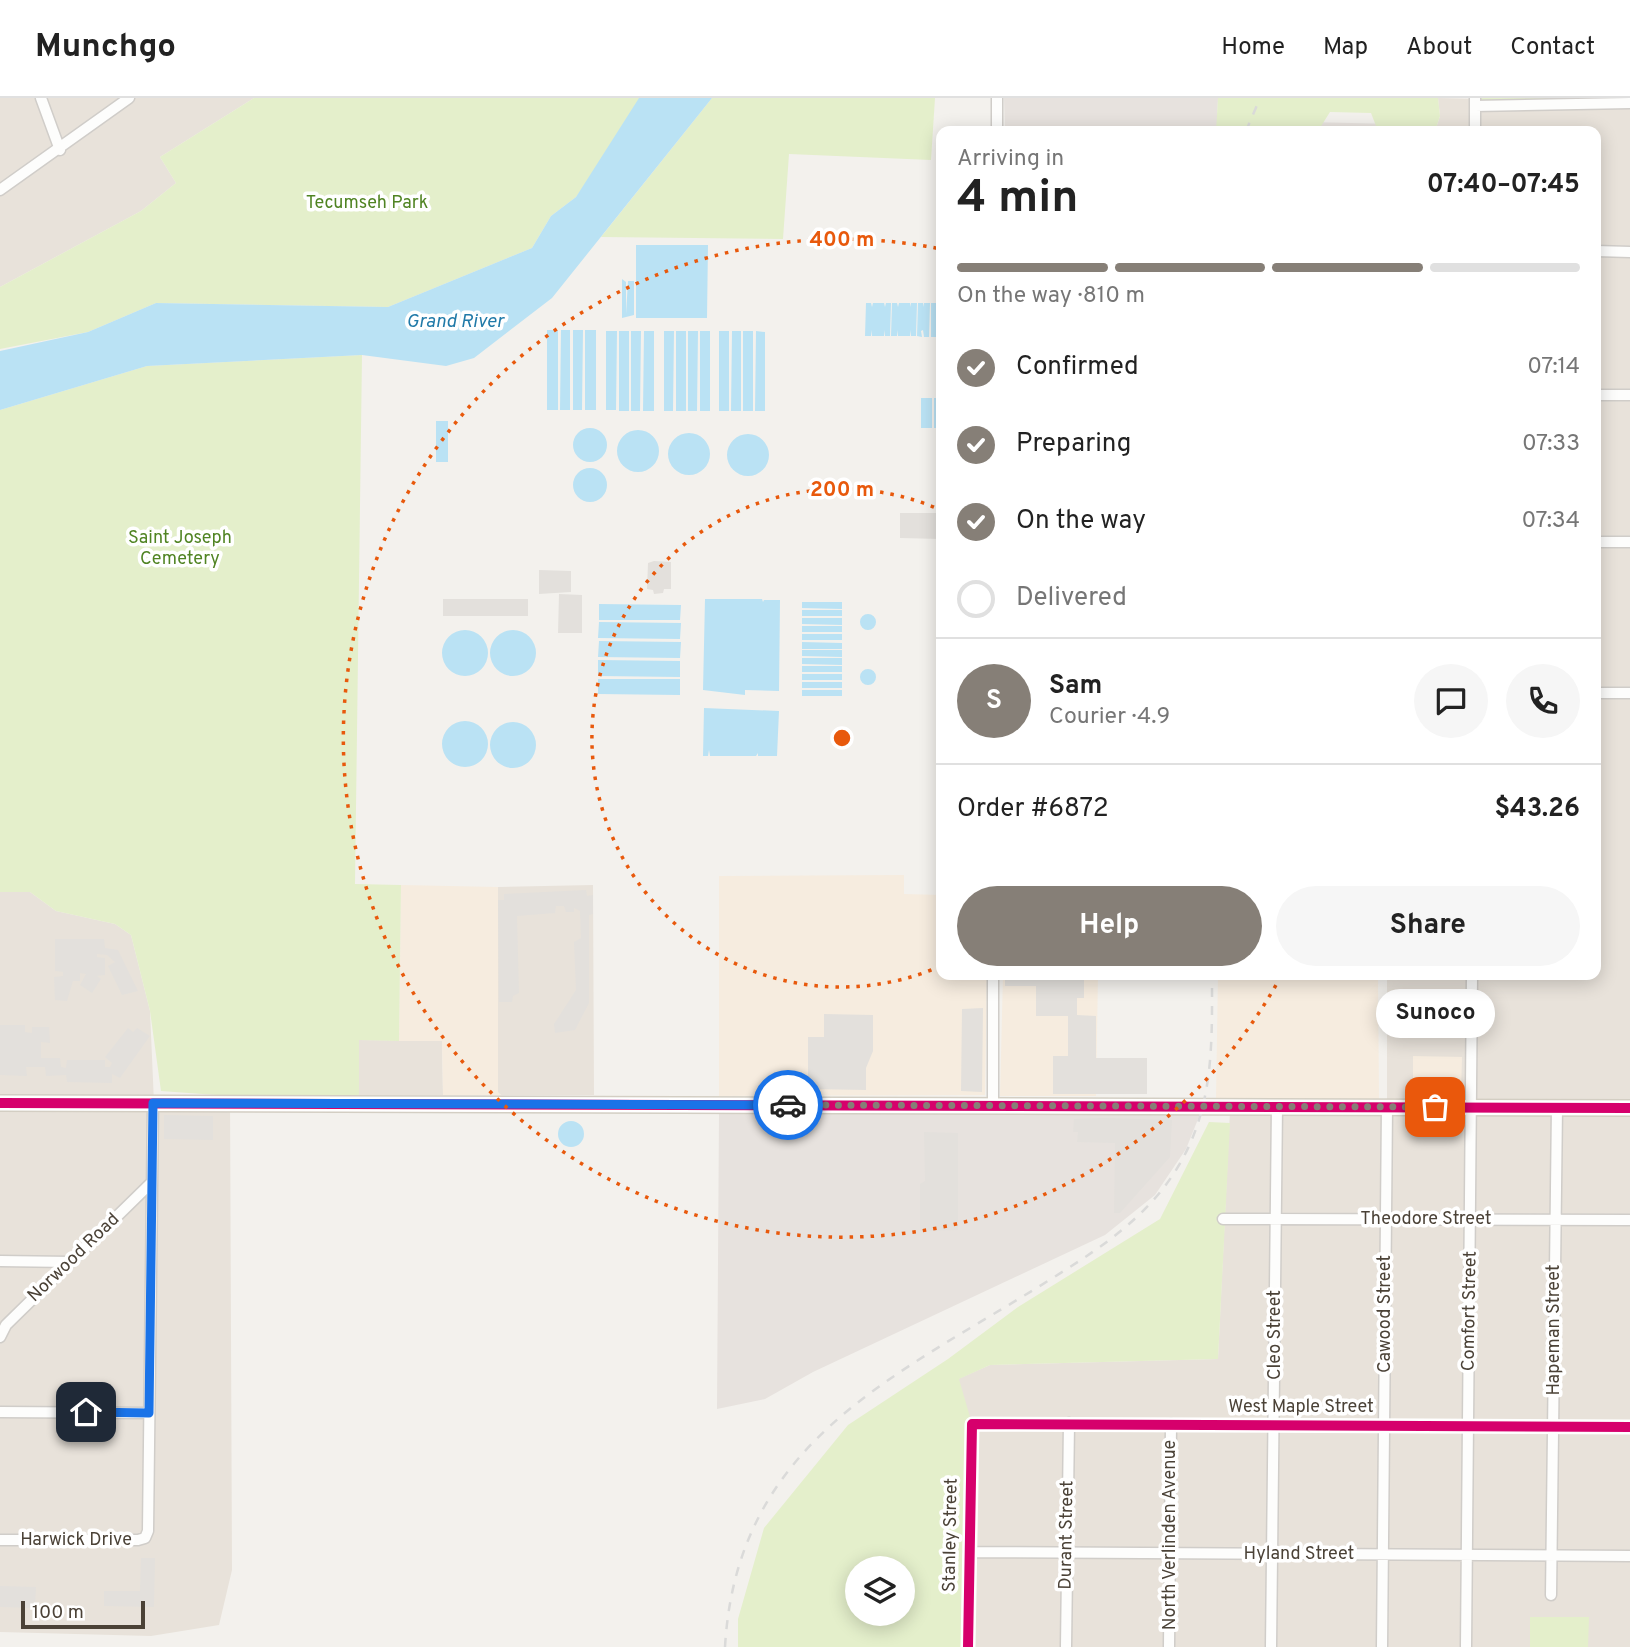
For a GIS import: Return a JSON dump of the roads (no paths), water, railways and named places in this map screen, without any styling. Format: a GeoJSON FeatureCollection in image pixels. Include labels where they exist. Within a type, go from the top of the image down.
{"type":"FeatureCollection","features":[{"type":"Feature","properties":{"kind":"street"},"geometry":{"type":"LineString","coordinates":[[41,98],[60,150]]}},
{"type":"Feature","properties":{"kind":"street"},"geometry":{"type":"LineString","coordinates":[[0,190],[60,150],[129,98]]}},
{"type":"Feature","properties":{"kind":"street"},"geometry":{"type":"LineString","coordinates":[[997,98],[997,126]]}},
{"type":"Feature","properties":{"kind":"street"},"geometry":{"type":"LineString","coordinates":[[1475,126],[1475,102],[1630,103]]}},
{"type":"Feature","properties":{"kind":"street"},"geometry":{"type":"LineString","coordinates":[[1601,251],[1630,251]]}},
{"type":"Feature","properties":{"kind":"street"},"geometry":{"type":"LineString","coordinates":[[1601,395],[1630,395]]}},
{"type":"Feature","properties":{"kind":"street"},"geometry":{"type":"LineString","coordinates":[[1601,542],[1630,542]]}},
{"type":"Feature","properties":{"kind":"street"},"geometry":{"type":"LineString","coordinates":[[1601,693],[1630,693]]}},
{"type":"Feature","properties":{"kind":"street"},"geometry":{"type":"LineString","coordinates":[[993,980],[993,1105]]}},
{"type":"Feature","properties":{"kind":"street","name":"Comfort Street"},"geometry":{"type":"LineString","coordinates":[[1466,1647],[1472,980]]}},
{"type":"Feature","properties":{"kind":"street"},"geometry":{"type":"LineString","coordinates":[[0,1103],[1630,1108]]}},
{"type":"Feature","properties":{"kind":"street"},"geometry":{"type":"LineString","coordinates":[[0,1412],[149,1413],[153,1103]]}},
{"type":"Feature","properties":{"kind":"street","name":"Cleo Street"},"geometry":{"type":"LineString","coordinates":[[1271,1647],[1277,1107]]}},
{"type":"Feature","properties":{"kind":"street","name":"Cawood Street"},"geometry":{"type":"LineString","coordinates":[[1382,1647],[1387,1107]]}},
{"type":"Feature","properties":{"kind":"street","name":"Hapeman Street"},"geometry":{"type":"LineString","coordinates":[[1551,1595],[1557,1107]]}},
{"type":"Feature","properties":{"kind":"street","name":"Norwood Road"},"geometry":{"type":"LineString","coordinates":[[0,1337],[6,1325],[152,1182]]}},
{"type":"Feature","properties":{"kind":"street","name":"Theodore Street"},"geometry":{"type":"LineString","coordinates":[[1223,1219],[1630,1220]]}},
{"type":"Feature","properties":{"kind":"street"},"geometry":{"type":"LineString","coordinates":[[0,1261],[70,1262]]}},
{"type":"Feature","properties":{"kind":"street","name":"Harwick Drive"},"geometry":{"type":"LineString","coordinates":[[0,1540],[145,1538],[148,1531],[149,1413]]}},
{"type":"Feature","properties":{"kind":"street","name":"Durant Street"},"geometry":{"type":"LineString","coordinates":[[1066,1647],[1069,1423]]}},
{"type":"Feature","properties":{"kind":"street","name":"North Verlinden Avenue"},"geometry":{"type":"LineString","coordinates":[[1169,1647],[1171,1423]]}},
{"type":"Feature","properties":{"kind":"street","name":"West Maple Street"},"geometry":{"type":"LineString","coordinates":[[972,1424],[1630,1427]]}},
{"type":"Feature","properties":{"kind":"street","name":"Stanley Street"},"geometry":{"type":"LineString","coordinates":[[968,1647],[972,1424]]}},
{"type":"Feature","properties":{"kind":"street","name":"Hyland Street"},"geometry":{"type":"LineString","coordinates":[[969,1552],[1630,1556]]}},
{"type":"Feature","properties":{"kind":"water","name":"Grand River"},"geometry":{"type":"Polygon","coordinates":[[[639,98],[712,98],[552,298],[474,358],[446,366],[362,355],[147,366],[0,410],[0,351],[88,332],[156,303],[388,307],[532,248],[551,216],[576,197],[639,98]]]}},
{"type":"Feature","properties":{"kind":"water"},"geometry":{"type":"Polygon","coordinates":[[[636,245],[708,245],[707,318],[636,318],[636,245]]]}},
{"type":"Feature","properties":{"kind":"water"},"geometry":{"type":"Polygon","coordinates":[[[622,279],[626,282],[626,314],[628,281],[634,281],[634,315],[622,318],[622,279]]]}},
{"type":"Feature","properties":{"kind":"water"},"geometry":{"type":"Polygon","coordinates":[[[866,303],[871,303],[872,307],[873,303],[884,303],[885,307],[886,303],[891,303],[890,336],[885,336],[884,330],[884,336],[872,336],[872,330],[871,336],[865,336],[866,303]]]}},
{"type":"Feature","properties":{"kind":"water"},"geometry":{"type":"Polygon","coordinates":[[[892,303],[897,303],[898,307],[899,303],[910,303],[911,307],[911,303],[917,303],[916,336],[911,336],[910,330],[910,336],[898,336],[897,330],[897,336],[891,336],[892,303]]]}},
{"type":"Feature","properties":{"kind":"water"},"geometry":{"type":"Polygon","coordinates":[[[918,303],[923,303],[924,307],[924,303],[930,303],[929,337],[924,337],[923,330],[922,337],[917,336],[918,303]]]}},
{"type":"Feature","properties":{"kind":"water"},"geometry":{"type":"Polygon","coordinates":[[[931,303],[936,303],[936,337],[931,337],[931,303]]]}},
{"type":"Feature","properties":{"kind":"water"},"geometry":{"type":"Polygon","coordinates":[[[547,330],[558,330],[558,410],[547,410],[547,330]]]}},
{"type":"Feature","properties":{"kind":"water"},"geometry":{"type":"Polygon","coordinates":[[[561,330],[570,330],[570,410],[560,410],[561,330]]]}},
{"type":"Feature","properties":{"kind":"water"},"geometry":{"type":"Polygon","coordinates":[[[573,330],[583,330],[582,410],[573,410],[573,330]]]}},
{"type":"Feature","properties":{"kind":"water"},"geometry":{"type":"Polygon","coordinates":[[[585,330],[596,330],[596,410],[585,410],[585,330]]]}},
{"type":"Feature","properties":{"kind":"water"},"geometry":{"type":"Polygon","coordinates":[[[606,331],[617,331],[616,410],[606,410],[606,331]]]}},
{"type":"Feature","properties":{"kind":"water"},"geometry":{"type":"Polygon","coordinates":[[[619,331],[629,331],[629,411],[619,411],[619,331]]]}},
{"type":"Feature","properties":{"kind":"water"},"geometry":{"type":"Polygon","coordinates":[[[631,331],[641,331],[640,411],[631,411],[631,331]]]}},
{"type":"Feature","properties":{"kind":"water"},"geometry":{"type":"Polygon","coordinates":[[[644,331],[654,331],[654,411],[643,411],[644,331]]]}},
{"type":"Feature","properties":{"kind":"water"},"geometry":{"type":"Polygon","coordinates":[[[664,331],[674,331],[673,411],[664,411],[664,331]]]}},
{"type":"Feature","properties":{"kind":"water"},"geometry":{"type":"Polygon","coordinates":[[[676,331],[686,331],[686,411],[676,411],[676,331]]]}},
{"type":"Feature","properties":{"kind":"water"},"geometry":{"type":"Polygon","coordinates":[[[688,331],[698,331],[697,411],[688,411],[688,331]]]}},
{"type":"Feature","properties":{"kind":"water"},"geometry":{"type":"Polygon","coordinates":[[[700,331],[710,331],[710,411],[700,411],[700,331]]]}},
{"type":"Feature","properties":{"kind":"water"},"geometry":{"type":"Polygon","coordinates":[[[719,331],[729,331],[729,411],[719,411],[719,331]]]}},
{"type":"Feature","properties":{"kind":"water"},"geometry":{"type":"Polygon","coordinates":[[[732,331],[741,331],[741,411],[731,411],[732,331]]]}},
{"type":"Feature","properties":{"kind":"water"},"geometry":{"type":"Polygon","coordinates":[[[743,331],[753,331],[753,411],[743,411],[743,331]]]}},
{"type":"Feature","properties":{"kind":"water"},"geometry":{"type":"Polygon","coordinates":[[[756,331],[765,332],[765,411],[755,411],[756,331]]]}},
{"type":"Feature","properties":{"kind":"water"},"geometry":{"type":"Polygon","coordinates":[[[921,398],[932,398],[932,428],[921,428],[921,398]]]}},
{"type":"Feature","properties":{"kind":"water"},"geometry":{"type":"Polygon","coordinates":[[[934,398],[936,398],[936,428],[934,398]]]}},
{"type":"Feature","properties":{"kind":"water"},"geometry":{"type":"Polygon","coordinates":[[[436,421],[448,421],[448,462],[436,462],[436,421]]]}},
{"type":"Feature","properties":{"kind":"water"},"geometry":{"type":"Polygon","coordinates":[[[590,428],[602,433],[607,445],[602,457],[590,462],[578,457],[573,445],[578,433],[590,428]]]}},
{"type":"Feature","properties":{"kind":"water"},"geometry":{"type":"Polygon","coordinates":[[[638,430],[653,436],[659,451],[653,466],[638,472],[623,466],[617,451],[623,436],[638,430]]]}},
{"type":"Feature","properties":{"kind":"water"},"geometry":{"type":"Polygon","coordinates":[[[689,433],[704,439],[710,454],[704,469],[689,475],[674,469],[668,454],[674,439],[689,433]]]}},
{"type":"Feature","properties":{"kind":"water"},"geometry":{"type":"Polygon","coordinates":[[[748,434],[763,440],[769,455],[763,470],[748,476],[733,470],[727,455],[733,440],[748,434]]]}},
{"type":"Feature","properties":{"kind":"water"},"geometry":{"type":"Polygon","coordinates":[[[590,468],[602,473],[607,485],[602,497],[590,502],[578,497],[573,485],[578,473],[590,468]]]}},
{"type":"Feature","properties":{"kind":"water"},"geometry":{"type":"Polygon","coordinates":[[[705,599],[762,599],[763,602],[780,600],[779,691],[745,690],[745,695],[703,690],[705,599]]]}},
{"type":"Feature","properties":{"kind":"water"},"geometry":{"type":"Polygon","coordinates":[[[802,602],[842,602],[842,609],[802,608],[802,602]]]}},
{"type":"Feature","properties":{"kind":"water"},"geometry":{"type":"Polygon","coordinates":[[[599,604],[681,605],[680,620],[599,620],[599,604]]]}},
{"type":"Feature","properties":{"kind":"water"},"geometry":{"type":"Polygon","coordinates":[[[802,610],[842,610],[842,616],[802,616],[802,610]]]}},
{"type":"Feature","properties":{"kind":"water"},"geometry":{"type":"Polygon","coordinates":[[[868,614],[874,616],[874,628],[868,630],[862,628],[860,622],[862,616],[868,614]]]}},
{"type":"Feature","properties":{"kind":"water"},"geometry":{"type":"Polygon","coordinates":[[[802,618],[842,618],[842,625],[802,624],[802,618]]]}},
{"type":"Feature","properties":{"kind":"water"},"geometry":{"type":"Polygon","coordinates":[[[599,622],[681,623],[680,639],[598,638],[599,622]]]}},
{"type":"Feature","properties":{"kind":"water"},"geometry":{"type":"Polygon","coordinates":[[[802,626],[842,626],[842,632],[802,632],[802,626]]]}},
{"type":"Feature","properties":{"kind":"water"},"geometry":{"type":"Polygon","coordinates":[[[465,630],[481,637],[488,653],[481,669],[465,676],[449,669],[442,653],[449,637],[465,630]]]}},
{"type":"Feature","properties":{"kind":"water"},"geometry":{"type":"Polygon","coordinates":[[[513,630],[529,637],[536,653],[529,669],[513,676],[497,669],[490,653],[497,637],[513,630]]]}},
{"type":"Feature","properties":{"kind":"water"},"geometry":{"type":"Polygon","coordinates":[[[802,634],[842,634],[842,640],[802,640],[802,634]]]}},
{"type":"Feature","properties":{"kind":"water"},"geometry":{"type":"Polygon","coordinates":[[[599,641],[681,642],[680,658],[598,657],[599,641]]]}},
{"type":"Feature","properties":{"kind":"water"},"geometry":{"type":"Polygon","coordinates":[[[802,642],[842,643],[842,649],[802,649],[802,642]]]}},
{"type":"Feature","properties":{"kind":"water"},"geometry":{"type":"Polygon","coordinates":[[[802,650],[842,650],[842,657],[802,656],[802,650]]]}},
{"type":"Feature","properties":{"kind":"water"},"geometry":{"type":"Polygon","coordinates":[[[802,658],[842,658],[842,665],[802,664],[802,658]]]}},
{"type":"Feature","properties":{"kind":"water"},"geometry":{"type":"Polygon","coordinates":[[[598,660],[680,661],[680,677],[598,676],[598,660]]]}},
{"type":"Feature","properties":{"kind":"water"},"geometry":{"type":"Polygon","coordinates":[[[802,666],[842,666],[842,672],[802,672],[802,666]]]}},
{"type":"Feature","properties":{"kind":"water"},"geometry":{"type":"Polygon","coordinates":[[[868,669],[874,671],[874,683],[868,685],[862,683],[860,677],[862,671],[868,669]]]}},
{"type":"Feature","properties":{"kind":"water"},"geometry":{"type":"Polygon","coordinates":[[[802,674],[842,674],[842,680],[802,680],[802,674]]]}},
{"type":"Feature","properties":{"kind":"water"},"geometry":{"type":"Polygon","coordinates":[[[598,679],[680,679],[680,695],[598,694],[598,679]]]}},
{"type":"Feature","properties":{"kind":"water"},"geometry":{"type":"Polygon","coordinates":[[[802,682],[842,682],[842,688],[802,688],[802,682]]]}},
{"type":"Feature","properties":{"kind":"water"},"geometry":{"type":"Polygon","coordinates":[[[802,690],[842,690],[842,696],[802,696],[802,690]]]}},
{"type":"Feature","properties":{"kind":"water"},"geometry":{"type":"Polygon","coordinates":[[[704,708],[779,711],[777,756],[758,756],[758,753],[756,756],[710,756],[709,750],[708,756],[703,756],[704,708]]]}},
{"type":"Feature","properties":{"kind":"water"},"geometry":{"type":"Polygon","coordinates":[[[465,721],[481,728],[488,744],[481,760],[465,767],[449,760],[442,744],[449,728],[465,721]]]}},
{"type":"Feature","properties":{"kind":"water"},"geometry":{"type":"Polygon","coordinates":[[[513,722],[529,729],[536,745],[529,761],[513,768],[497,761],[490,745],[497,729],[513,722]]]}},
{"type":"Feature","properties":{"kind":"water"},"geometry":{"type":"Polygon","coordinates":[[[571,1121],[581,1124],[584,1134],[581,1144],[571,1147],[561,1144],[558,1134],[561,1124],[571,1121]]]}},
{"type":"Feature","properties":{"kind":"railway"},"geometry":{"type":"LineString","coordinates":[[1248,126],[1260,98]]}},
{"type":"Feature","properties":{"kind":"railway"},"geometry":{"type":"LineString","coordinates":[[725,1647],[736,1576],[759,1516],[793,1465],[835,1422],[883,1383],[1092,1252],[1130,1223],[1163,1188],[1189,1146],[1203,1105],[1210,1062],[1212,980]]}},
{"type":"Feature","properties":{"kind":"place","name":"Sunoco"},"geometry":{"type":"Point","coordinates":[1435,1107]}},
{"type":"Feature","properties":{"kind":"park label","name":"Tecumseh Park"},"geometry":{"type":"Point","coordinates":[367,203]}},
{"type":"Feature","properties":{"kind":"park label","name":"Saint Joseph Cemetery"},"geometry":{"type":"Point","coordinates":[180,548]}}]}
